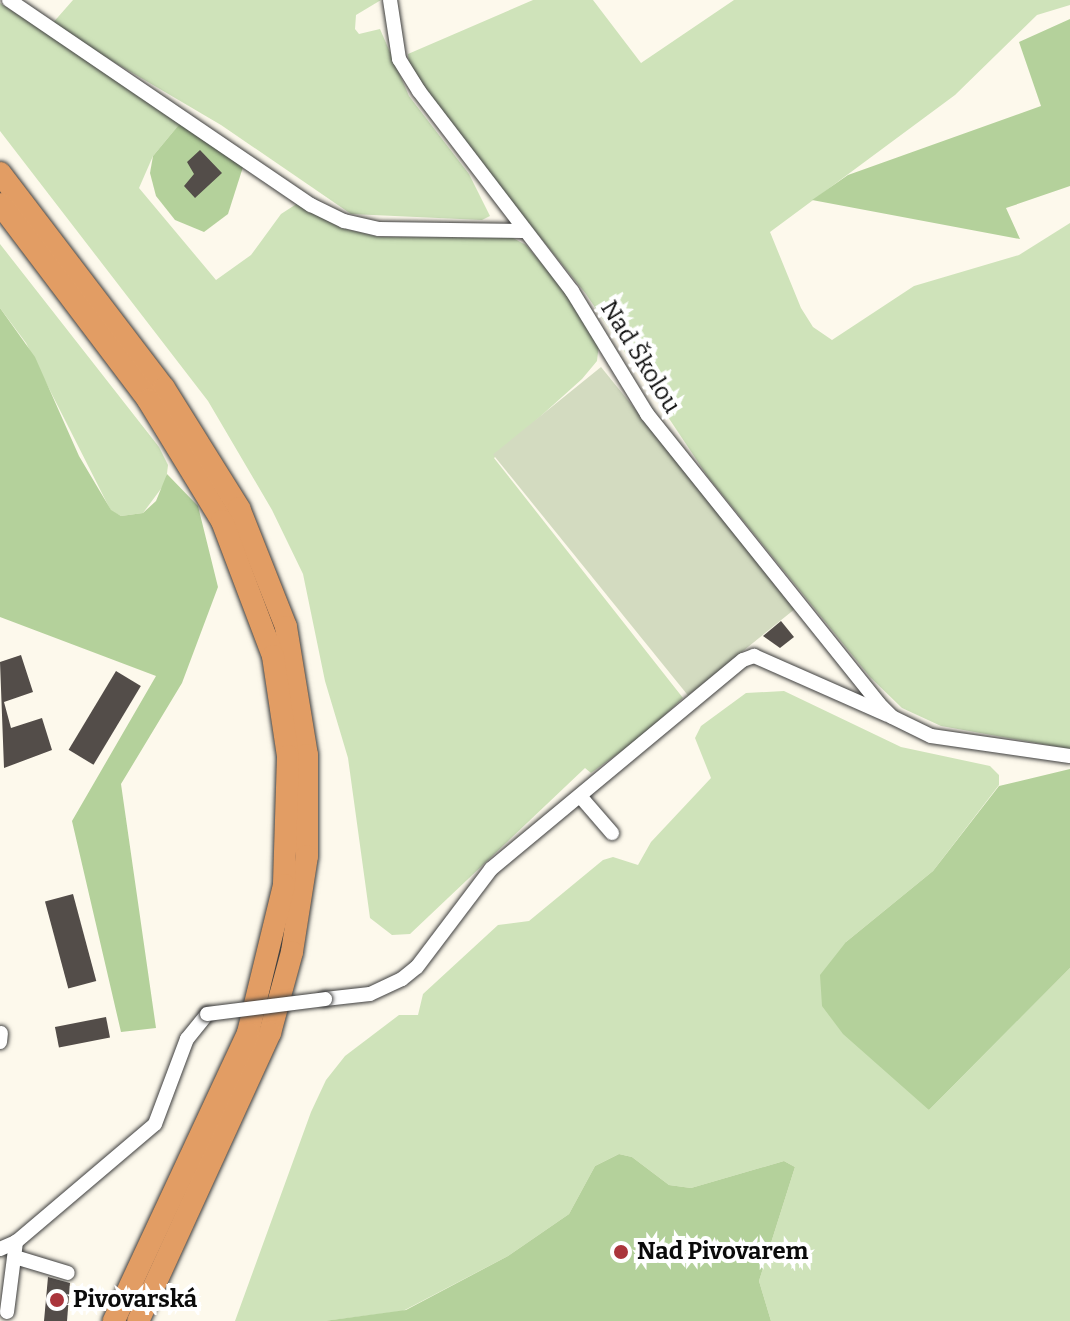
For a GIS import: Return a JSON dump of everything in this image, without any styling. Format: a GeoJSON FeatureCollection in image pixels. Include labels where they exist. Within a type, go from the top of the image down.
{"type":"FeatureCollection","features":[{"type":"Feature","properties":{"kind":"highway"},"geometry":{"type":"LineString","coordinates":[[0,173],[203,446],[239,508],[286,627],[300,699],[309,813],[299,919],[275,978],[259,1033],[138,1321]]}},
{"type":"Feature","properties":{"kind":"highway"},"geometry":{"type":"LineString","coordinates":[[0,204],[156,411],[193,469],[247,577],[273,656],[288,756],[284,885],[275,978]]}},
{"type":"Feature","properties":{"kind":"highway"},"geometry":{"type":"LineString","coordinates":[[114,1321],[259,1033]]}},
{"type":"Feature","properties":{"kind":"street"},"geometry":{"type":"LineString","coordinates":[[9,0],[311,205],[344,221],[379,229],[523,231]]}},
{"type":"Feature","properties":{"kind":"street","name":"Nad Školou"},"geometry":{"type":"LineString","coordinates":[[390,0],[399,59],[523,231],[572,291],[647,414],[892,717]]}},
{"type":"Feature","properties":{"kind":"street","name":"Nad Školou"},"geometry":{"type":"LineString","coordinates":[[16,1249],[155,1124],[187,1039],[207,1014],[325,999],[394,986],[417,967],[491,869],[731,668],[754,656],[944,738],[1070,756]]}},
{"type":"Feature","properties":{"kind":"street"},"geometry":{"type":"LineString","coordinates":[[580,796],[612,833]]}},
{"type":"Feature","properties":{"kind":"street"},"geometry":{"type":"LineString","coordinates":[[0,1249],[16,1249],[68,1273]]}},
{"type":"Feature","properties":{"kind":"street"},"geometry":{"type":"LineString","coordinates":[[7,1312],[16,1249]]}},
{"type":"Feature","properties":{"kind":"green space"},"geometry":{"type":"Polygon","coordinates":[[[73,0],[381,0],[356,15],[355,29],[359,34],[380,29],[409,96],[469,174],[490,216],[482,220],[351,214],[221,125],[51,25],[73,0]]]}},
{"type":"Feature","properties":{"kind":"green space"},"geometry":{"type":"Polygon","coordinates":[[[533,0],[593,0],[641,63],[734,0],[1070,0],[1070,5],[1037,15],[955,95],[770,232],[801,308],[813,327],[832,340],[914,286],[1019,255],[1070,223],[1070,749],[941,726],[902,708],[870,677],[708,477],[586,294],[462,140],[409,64],[408,54],[533,0]]]}},
{"type":"Feature","properties":{"kind":"green space"},"geometry":{"type":"Polygon","coordinates":[[[0,3],[182,121],[153,156],[139,188],[216,280],[251,255],[281,214],[298,203],[341,228],[379,237],[513,238],[526,245],[555,279],[599,344],[597,361],[582,379],[494,458],[683,698],[641,737],[591,773],[585,768],[410,934],[392,935],[370,918],[348,758],[325,681],[303,574],[272,510],[208,401],[0,131],[0,3]]]}},
{"type":"Feature","properties":{"kind":"green space"},"geometry":{"type":"Polygon","coordinates":[[[1070,19],[1070,186],[1006,208],[1020,239],[812,200],[848,175],[1041,106],[1019,42],[1070,19]]]}},
{"type":"Feature","properties":{"kind":"green space"},"geometry":{"type":"Polygon","coordinates":[[[182,121],[243,167],[228,214],[204,232],[175,220],[156,196],[150,173],[153,156],[182,121]]]}},
{"type":"Feature","properties":{"kind":"green space"},"geometry":{"type":"Polygon","coordinates":[[[0,244],[159,447],[168,465],[166,482],[143,513],[121,516],[111,511],[26,343],[0,308],[0,244]]]}},
{"type":"Feature","properties":{"kind":"green space"},"geometry":{"type":"Polygon","coordinates":[[[0,308],[35,357],[79,456],[111,510],[121,516],[143,513],[156,501],[167,474],[198,506],[218,587],[182,683],[121,784],[156,1028],[121,1032],[72,821],[156,676],[0,617],[0,308]]]}},
{"type":"Feature","properties":{"kind":"green space"},"geometry":{"type":"Polygon","coordinates":[[[601,367],[796,608],[688,695],[493,454],[601,367]]]}},
{"type":"Feature","properties":{"kind":"green space"},"geometry":{"type":"Polygon","coordinates":[[[784,691],[901,747],[990,766],[999,775],[999,785],[933,871],[846,942],[929,1110],[1070,968],[1070,1321],[771,1321],[759,1281],[795,1167],[784,1161],[691,1188],[669,1185],[632,1157],[619,1154],[595,1166],[569,1214],[508,1256],[403,1311],[324,1321],[235,1321],[311,1112],[326,1080],[345,1056],[399,1015],[418,1015],[423,994],[498,925],[529,921],[603,860],[613,857],[638,865],[651,842],[711,778],[695,738],[701,726],[746,693],[784,691]]]}},
{"type":"Feature","properties":{"kind":"green space"},"geometry":{"type":"Polygon","coordinates":[[[1070,769],[1070,968],[929,1110],[843,1034],[822,1006],[820,975],[846,942],[933,871],[999,786],[1070,769]]]}},
{"type":"Feature","properties":{"kind":"green space"},"geometry":{"type":"Polygon","coordinates":[[[619,1154],[632,1157],[669,1185],[691,1188],[784,1161],[795,1167],[759,1281],[771,1321],[324,1321],[406,1310],[508,1256],[569,1214],[595,1166],[619,1154]]]}},
{"type":"Feature","properties":{"kind":"building"},"geometry":{"type":"Polygon","coordinates":[[[200,150],[222,173],[195,198],[184,186],[194,174],[187,162],[200,150]]]}},
{"type":"Feature","properties":{"kind":"building"},"geometry":{"type":"Polygon","coordinates":[[[781,621],[794,637],[780,648],[763,636],[781,621]]]}},
{"type":"Feature","properties":{"kind":"building"},"geometry":{"type":"Polygon","coordinates":[[[21,655],[33,692],[4,702],[11,728],[42,718],[52,750],[4,768],[0,662],[21,655]]]}},
{"type":"Feature","properties":{"kind":"building"},"geometry":{"type":"Polygon","coordinates":[[[116,671],[141,686],[93,765],[69,750],[116,671]]]}},
{"type":"Feature","properties":{"kind":"building"},"geometry":{"type":"Polygon","coordinates":[[[73,894],[96,981],[68,988],[45,902],[73,894]]]}},
{"type":"Feature","properties":{"kind":"building"},"geometry":{"type":"Polygon","coordinates":[[[106,1017],[110,1038],[59,1048],[55,1027],[106,1017]]]}},
{"type":"Feature","properties":{"kind":"building","name":"Pivovarská"},"geometry":{"type":"Polygon","coordinates":[[[48,1277],[70,1283],[67,1321],[44,1321],[48,1277]]]}},
{"type":"Feature","properties":{"kind":"place","name":"Nad Pivovarem"},"geometry":{"type":"Point","coordinates":[621,1252]}},
{"type":"Feature","properties":{"kind":"place","name":"Pivovarská"},"geometry":{"type":"Point","coordinates":[57,1300]}}]}
